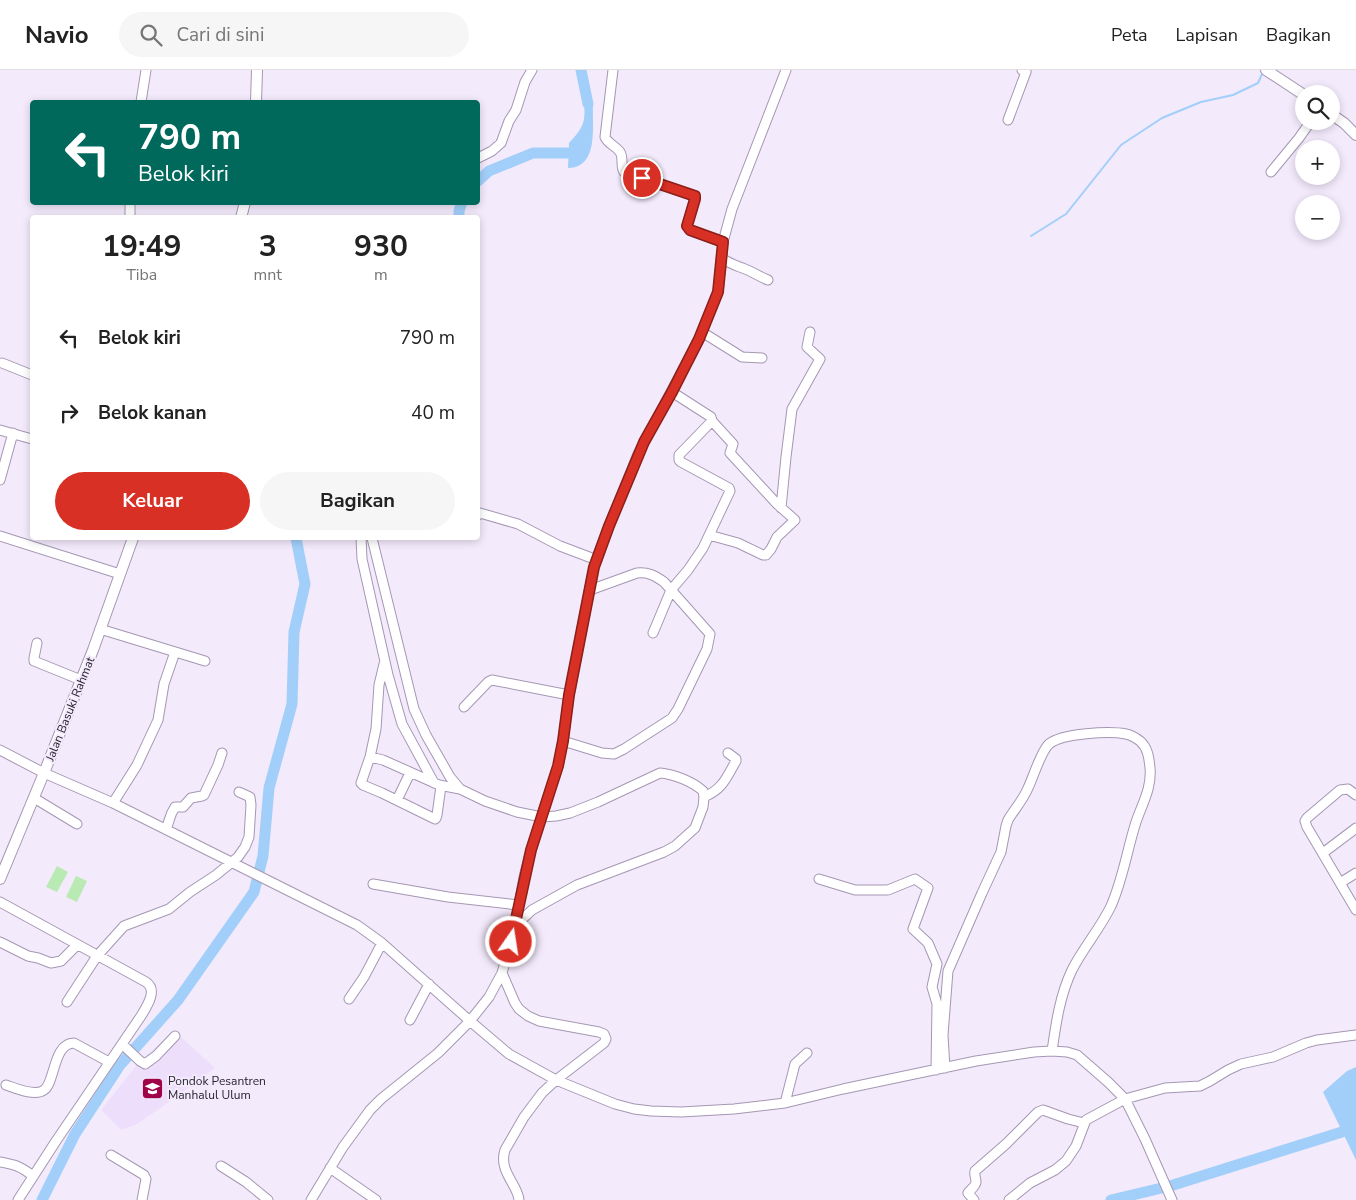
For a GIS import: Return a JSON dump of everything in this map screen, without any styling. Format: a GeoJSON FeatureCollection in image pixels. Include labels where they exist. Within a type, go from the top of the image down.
{"type":"FeatureCollection","features":[{"type":"Feature","properties":{"kind":"main road"},"geometry":{"type":"LineString","coordinates":[[256,100],[257,70]]}},
{"type":"Feature","properties":{"kind":"main road"},"geometry":{"type":"LineString","coordinates":[[1269,72],[1295,89]]}},
{"type":"Feature","properties":{"kind":"main road"},"geometry":{"type":"LineString","coordinates":[[1340,120],[1356,135]]}},
{"type":"Feature","properties":{"kind":"main road","name":"Jalan Basuki Rahmat"},"geometry":{"type":"LineString","coordinates":[[0,879],[81,680],[132,540]]}},
{"type":"Feature","properties":{"kind":"street"},"geometry":{"type":"LineString","coordinates":[[141,100],[146,70]]}},
{"type":"Feature","properties":{"kind":"street"},"geometry":{"type":"LineString","coordinates":[[480,157],[492,151],[501,143],[509,121],[516,110],[525,82],[532,70]]}},
{"type":"Feature","properties":{"kind":"street"},"geometry":{"type":"LineString","coordinates":[[613,70],[605,137],[606,141],[620,152],[622,170],[695,196],[688,228],[723,242]]}},
{"type":"Feature","properties":{"kind":"street"},"geometry":{"type":"LineString","coordinates":[[311,1200],[343,1147],[370,1110],[438,1052],[470,1021],[489,997],[502,973],[515,926],[531,850],[558,766],[569,695],[594,567],[638,454],[702,332],[718,292],[723,242],[732,209],[786,70]]}},
{"type":"Feature","properties":{"kind":"street"},"geometry":{"type":"LineString","coordinates":[[1008,120],[1026,72],[1022,70]]}},
{"type":"Feature","properties":{"kind":"street"},"geometry":{"type":"LineString","coordinates":[[1271,172],[1304,130]]}},
{"type":"Feature","properties":{"kind":"street"},"geometry":{"type":"LineString","coordinates":[[722,258],[730,264],[746,269],[756,276],[768,280]]}},
{"type":"Feature","properties":{"kind":"street"},"geometry":{"type":"LineString","coordinates":[[702,332],[742,357],[762,358]]}},
{"type":"Feature","properties":{"kind":"street"},"geometry":{"type":"LineString","coordinates":[[781,508],[792,409],[820,359],[807,347],[810,332]]}},
{"type":"Feature","properties":{"kind":"street"},"geometry":{"type":"LineString","coordinates":[[2,363],[30,375]]}},
{"type":"Feature","properties":{"kind":"street"},"geometry":{"type":"LineString","coordinates":[[672,392],[711,417],[712,421],[733,444],[730,453],[781,508],[795,520],[777,537],[766,555],[757,553],[738,543],[710,535]]}},
{"type":"Feature","properties":{"kind":"street"},"geometry":{"type":"LineString","coordinates":[[653,633],[671,590],[703,548],[730,490],[681,462],[678,457],[712,421]]}},
{"type":"Feature","properties":{"kind":"street"},"geometry":{"type":"LineString","coordinates":[[0,430],[30,438]]}},
{"type":"Feature","properties":{"kind":"street"},"geometry":{"type":"LineString","coordinates":[[0,480],[13,433]]}},
{"type":"Feature","properties":{"kind":"street"},"geometry":{"type":"LineString","coordinates":[[480,514],[518,524],[560,546],[597,560]]}},
{"type":"Feature","properties":{"kind":"street"},"geometry":{"type":"LineString","coordinates":[[0,536],[120,574]]}},
{"type":"Feature","properties":{"kind":"street"},"geometry":{"type":"LineString","coordinates":[[361,540],[362,560],[385,662],[403,728],[437,785],[436,818],[427,816],[362,784],[376,729],[379,685],[385,662]]}},
{"type":"Feature","properties":{"kind":"street"},"geometry":{"type":"LineString","coordinates":[[372,540],[414,709],[426,735],[450,777],[460,788],[472,796],[492,804],[542,817],[570,813],[660,773],[675,776],[694,785],[701,789],[704,797],[702,810],[695,828],[675,846],[664,852],[577,885],[532,910],[515,926]]}},
{"type":"Feature","properties":{"kind":"street"},"geometry":{"type":"LineString","coordinates":[[563,741],[602,753],[614,754],[672,718],[707,649],[710,634],[664,582],[654,575],[644,572],[637,573],[590,590]]}},
{"type":"Feature","properties":{"kind":"street"},"geometry":{"type":"LineString","coordinates":[[100,630],[205,661]]}},
{"type":"Feature","properties":{"kind":"street"},"geometry":{"type":"LineString","coordinates":[[36,643],[34,661],[81,680]]}},
{"type":"Feature","properties":{"kind":"street"},"geometry":{"type":"LineString","coordinates":[[113,803],[137,765],[158,720],[164,684],[175,652]]}},
{"type":"Feature","properties":{"kind":"street"},"geometry":{"type":"LineString","coordinates":[[464,707],[492,680],[569,695]]}},
{"type":"Feature","properties":{"kind":"street"},"geometry":{"type":"LineString","coordinates":[[941,1069],[946,978],[950,964],[1001,852],[1008,820],[1029,788],[1041,756],[1048,744],[1057,739],[1075,735],[1110,732],[1127,734],[1140,742],[1147,753],[1150,774],[1148,792],[1136,823],[1118,889],[1111,906],[1079,957],[1066,984],[1057,1017],[1052,1051]]}},
{"type":"Feature","properties":{"kind":"street"},"geometry":{"type":"LineString","coordinates":[[0,751],[44,773],[113,803],[358,925],[382,943],[510,1054],[556,1080],[616,1104],[651,1111],[681,1112],[734,1109],[785,1103],[976,1061],[1034,1052],[1067,1052],[1077,1055],[1108,1082],[1125,1100],[1172,1200]]}},
{"type":"Feature","properties":{"kind":"street"},"geometry":{"type":"LineString","coordinates":[[166,829],[170,821],[170,815],[175,807],[184,806],[191,798],[204,795],[220,762],[222,753]]}},
{"type":"Feature","properties":{"kind":"street"},"geometry":{"type":"LineString","coordinates":[[704,797],[721,787],[736,762],[736,759],[728,753]]}},
{"type":"Feature","properties":{"kind":"street"},"geometry":{"type":"LineString","coordinates":[[370,757],[383,760],[437,785],[460,788]]}},
{"type":"Feature","properties":{"kind":"street"},"geometry":{"type":"LineString","coordinates":[[397,800],[410,773]]}},
{"type":"Feature","properties":{"kind":"street"},"geometry":{"type":"LineString","coordinates":[[1356,795],[1348,789],[1340,790],[1306,819],[1307,827],[1356,910]]}},
{"type":"Feature","properties":{"kind":"street"},"geometry":{"type":"LineString","coordinates":[[67,1002],[97,956],[124,926],[169,909],[232,862],[246,847],[250,831],[251,799],[248,795],[239,792]]}},
{"type":"Feature","properties":{"kind":"street"},"geometry":{"type":"LineString","coordinates":[[34,798],[76,824]]}},
{"type":"Feature","properties":{"kind":"street"},"geometry":{"type":"LineString","coordinates":[[1323,853],[1356,828]]}},
{"type":"Feature","properties":{"kind":"street"},"geometry":{"type":"LineString","coordinates":[[1340,883],[1356,873]]}},
{"type":"Feature","properties":{"kind":"street"},"geometry":{"type":"LineString","coordinates":[[819,879],[855,890],[888,890],[915,879],[928,888],[914,929],[928,943],[937,964],[932,987],[936,1004],[941,1069]]}},
{"type":"Feature","properties":{"kind":"street"},"geometry":{"type":"LineString","coordinates":[[373,884],[448,897],[518,905]]}},
{"type":"Feature","properties":{"kind":"street"},"geometry":{"type":"LineString","coordinates":[[0,902],[97,956],[117,965],[150,984],[152,988],[149,1002],[141,1016],[18,1200]]}},
{"type":"Feature","properties":{"kind":"street"},"geometry":{"type":"LineString","coordinates":[[0,942],[28,956],[52,963],[61,961],[77,945]]}},
{"type":"Feature","properties":{"kind":"street"},"geometry":{"type":"LineString","coordinates":[[349,998],[358,986],[382,943]]}},
{"type":"Feature","properties":{"kind":"street"},"geometry":{"type":"LineString","coordinates":[[502,973],[515,1003],[528,1016],[539,1021],[592,1030],[602,1033],[606,1039],[604,1043],[542,1093],[524,1117],[504,1154],[508,1177],[518,1195],[518,1200]]}},
{"type":"Feature","properties":{"kind":"street"},"geometry":{"type":"LineString","coordinates":[[410,1020],[429,984]]}},
{"type":"Feature","properties":{"kind":"street"},"geometry":{"type":"LineString","coordinates":[[1009,1200],[1030,1183],[1055,1170],[1066,1161],[1076,1146],[1084,1123],[1090,1117],[1125,1100],[1165,1088],[1200,1086],[1241,1064],[1273,1057],[1317,1040],[1356,1035]]}},
{"type":"Feature","properties":{"kind":"street"},"geometry":{"type":"LineString","coordinates":[[122,1044],[145,1064],[176,1036]]}},
{"type":"Feature","properties":{"kind":"street"},"geometry":{"type":"LineString","coordinates":[[6,1085],[28,1092],[44,1090],[61,1051],[70,1043],[74,1043],[109,1062]]}},
{"type":"Feature","properties":{"kind":"street"},"geometry":{"type":"LineString","coordinates":[[785,1103],[795,1064],[807,1053]]}},
{"type":"Feature","properties":{"kind":"street"},"geometry":{"type":"LineString","coordinates":[[974,1200],[968,1193],[976,1183],[974,1176],[976,1171],[1038,1112],[1043,1110],[1084,1123]]}},
{"type":"Feature","properties":{"kind":"street"},"geometry":{"type":"LineString","coordinates":[[111,1155],[144,1175],[146,1179],[142,1200]]}},
{"type":"Feature","properties":{"kind":"street"},"geometry":{"type":"LineString","coordinates":[[0,1162],[15,1164],[33,1176]]}},
{"type":"Feature","properties":{"kind":"street"},"geometry":{"type":"LineString","coordinates":[[221,1166],[246,1182],[268,1200]]}},
{"type":"Feature","properties":{"kind":"street"},"geometry":{"type":"LineString","coordinates":[[330,1168],[376,1200]]}},
{"type":"Feature","properties":{"kind":"shaded area","name":"Pondok Pesantren Manhalul Ulum"},"geometry":{"type":"Polygon","coordinates":[[[174,1031],[215,1068],[135,1125],[121,1130],[101,1110],[141,1060],[174,1031]]]}},
{"type":"Feature","properties":{"kind":"green space"},"geometry":{"type":"Polygon","coordinates":[[[57,866],[68,872],[57,892],[46,887],[57,866]]]}},
{"type":"Feature","properties":{"kind":"green space"},"geometry":{"type":"Polygon","coordinates":[[[76,876],[87,881],[77,902],[66,897],[76,876]]]}},
{"type":"Feature","properties":{"kind":"water"},"geometry":{"type":"Polygon","coordinates":[[[584,104],[593,105],[592,144],[585,161],[578,166],[568,168],[569,143],[577,134],[584,121],[584,104]]]}},
{"type":"Feature","properties":{"kind":"water"},"geometry":{"type":"Polygon","coordinates":[[[1356,1067],[1356,1160],[1323,1092],[1347,1071],[1356,1067]]]}},
{"type":"Feature","properties":{"kind":"waterway"},"geometry":{"type":"LineString","coordinates":[[581,70],[588,104]]}},
{"type":"Feature","properties":{"kind":"waterway"},"geometry":{"type":"LineString","coordinates":[[1031,236],[1066,214],[1121,145],[1162,118],[1201,102],[1233,95],[1258,83],[1263,72]]}},
{"type":"Feature","properties":{"kind":"waterway"},"geometry":{"type":"LineString","coordinates":[[480,179],[489,171],[533,153],[568,153]]}},
{"type":"Feature","properties":{"kind":"waterway"},"geometry":{"type":"LineString","coordinates":[[459,215],[461,205]]}},
{"type":"Feature","properties":{"kind":"waterway"},"geometry":{"type":"LineString","coordinates":[[42,1200],[75,1134],[120,1065],[178,1000],[254,892],[263,856],[269,788],[292,704],[294,632],[305,584],[296,540]]}},
{"type":"Feature","properties":{"kind":"waterway"},"geometry":{"type":"LineString","coordinates":[[1111,1200],[1170,1186],[1342,1132]]}},
{"type":"Feature","properties":{"kind":"place","name":"Pondok Pesantren Manhalul Ulum"},"geometry":{"type":"Point","coordinates":[152,1088]}},
{"type":"Feature","properties":{"kind":"route"},"geometry":{"type":"LineString","coordinates":[[511,942],[531,850],[558,766],[569,695],[594,567],[638,454],[699,339],[718,292],[723,242],[688,228],[695,196],[642,178]]}}]}
